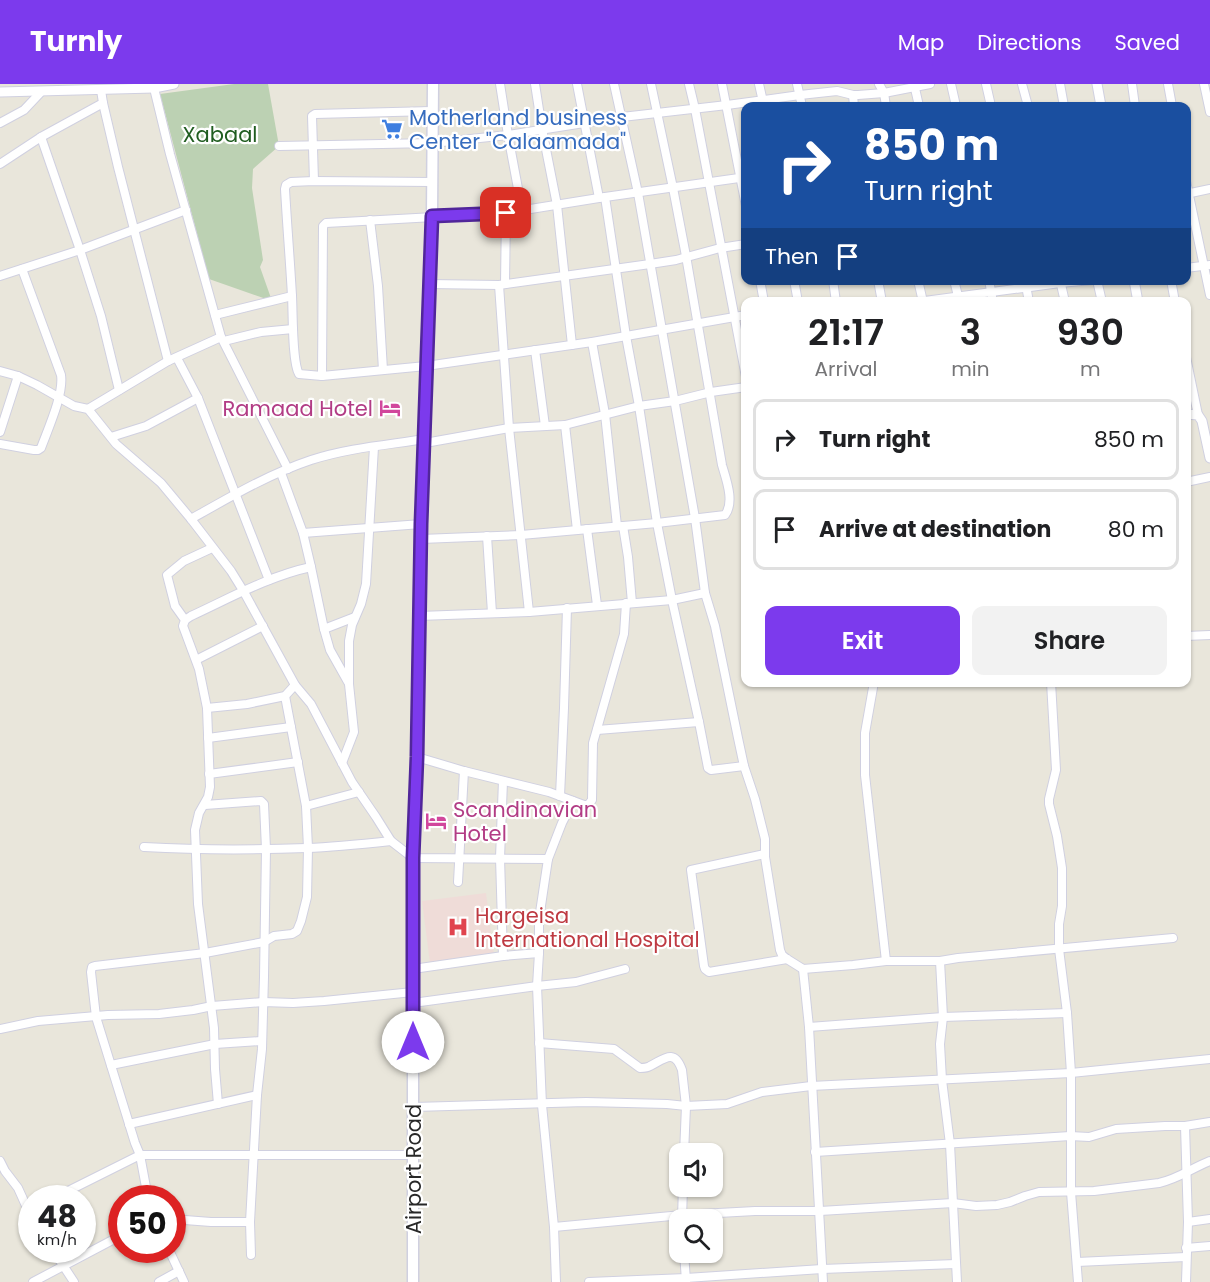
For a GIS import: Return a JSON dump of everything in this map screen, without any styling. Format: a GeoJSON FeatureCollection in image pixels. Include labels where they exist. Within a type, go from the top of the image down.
{"type":"FeatureCollection","features":[{"type":"Feature","properties":{"kind":"main road","name":"Airport Road"},"geometry":{"type":"LineString","coordinates":[[412,1282],[413,858],[421,524],[432,216],[433,84]]}},
{"type":"Feature","properties":{"kind":"street"},"geometry":{"type":"LineString","coordinates":[[4,90],[41,92],[101,90],[174,84]]}},
{"type":"Feature","properties":{"kind":"street"},"geometry":{"type":"LineString","coordinates":[[500,84],[522,210]]}},
{"type":"Feature","properties":{"kind":"street"},"geometry":{"type":"LineString","coordinates":[[535,84],[557,206],[572,345]]}},
{"type":"Feature","properties":{"kind":"street"},"geometry":{"type":"LineString","coordinates":[[577,84],[616,268],[657,523],[709,769],[744,766]]}},
{"type":"Feature","properties":{"kind":"street"},"geometry":{"type":"LineString","coordinates":[[614,84],[651,264],[695,518],[705,593],[716,626],[744,766],[765,839],[765,854],[782,955],[803,969],[886,961],[940,961],[1173,938]]}},
{"type":"Feature","properties":{"kind":"street"},"geometry":{"type":"LineString","coordinates":[[422,539],[521,535],[657,523],[725,515],[730,508],[686,256],[651,84]]}},
{"type":"Feature","properties":{"kind":"street"},"geometry":{"type":"LineString","coordinates":[[688,84],[695,109],[741,352]]}},
{"type":"Feature","properties":{"kind":"street"},"geometry":{"type":"LineString","coordinates":[[722,84],[741,168]]}},
{"type":"Feature","properties":{"kind":"street"},"geometry":{"type":"LineString","coordinates":[[759,84],[763,102]]}},
{"type":"Feature","properties":{"kind":"street"},"geometry":{"type":"LineString","coordinates":[[797,84],[801,102]]}},
{"type":"Feature","properties":{"kind":"street"},"geometry":{"type":"LineString","coordinates":[[879,84],[885,102]]}},
{"type":"Feature","properties":{"kind":"street"},"geometry":{"type":"LineString","coordinates":[[768,102],[836,88],[853,96],[884,93],[915,85],[930,84]]}},
{"type":"Feature","properties":{"kind":"street"},"geometry":{"type":"LineString","coordinates":[[951,84],[955,102]]}},
{"type":"Feature","properties":{"kind":"street"},"geometry":{"type":"LineString","coordinates":[[986,84],[990,102]]}},
{"type":"Feature","properties":{"kind":"street"},"geometry":{"type":"LineString","coordinates":[[1022,84],[1027,102]]}},
{"type":"Feature","properties":{"kind":"street"},"geometry":{"type":"LineString","coordinates":[[1060,84],[1063,102]]}},
{"type":"Feature","properties":{"kind":"street"},"geometry":{"type":"LineString","coordinates":[[1097,84],[1100,102]]}},
{"type":"Feature","properties":{"kind":"street"},"geometry":{"type":"LineString","coordinates":[[1132,84],[1134,102]]}},
{"type":"Feature","properties":{"kind":"street"},"geometry":{"type":"LineString","coordinates":[[1168,84],[1171,102]]}},
{"type":"Feature","properties":{"kind":"street"},"geometry":{"type":"LineString","coordinates":[[1204,84],[1210,112]]}},
{"type":"Feature","properties":{"kind":"street"},"geometry":{"type":"LineString","coordinates":[[915,85],[918,102]]}},
{"type":"Feature","properties":{"kind":"street"},"geometry":{"type":"LineString","coordinates":[[154,86],[214,315],[284,471],[303,533],[330,650],[349,684]]}},
{"type":"Feature","properties":{"kind":"street"},"geometry":{"type":"LineString","coordinates":[[101,90],[168,361]]}},
{"type":"Feature","properties":{"kind":"street"},"geometry":{"type":"LineString","coordinates":[[0,123],[24,110],[41,92]]}},
{"type":"Feature","properties":{"kind":"street"},"geometry":{"type":"LineString","coordinates":[[853,96],[854,102]]}},
{"type":"Feature","properties":{"kind":"street"},"geometry":{"type":"LineString","coordinates":[[0,164],[41,137],[103,103]]}},
{"type":"Feature","properties":{"kind":"street"},"geometry":{"type":"LineString","coordinates":[[279,146],[433,143],[508,135],[622,117],[741,104]]}},
{"type":"Feature","properties":{"kind":"street"},"geometry":{"type":"LineString","coordinates":[[314,181],[312,116],[315,114],[432,111]]}},
{"type":"Feature","properties":{"kind":"street"},"geometry":{"type":"LineString","coordinates":[[41,137],[101,316],[119,390]]}},
{"type":"Feature","properties":{"kind":"street"},"geometry":{"type":"LineString","coordinates":[[322,376],[323,226],[326,223],[506,213],[741,178]]}},
{"type":"Feature","properties":{"kind":"street"},"geometry":{"type":"LineString","coordinates":[[432,182],[314,181],[291,182],[286,185],[297,372],[302,375],[322,376],[426,366],[592,342],[741,316]]}},
{"type":"Feature","properties":{"kind":"street"},"geometry":{"type":"LineString","coordinates":[[1191,193],[1210,189]]}},
{"type":"Feature","properties":{"kind":"street"},"geometry":{"type":"LineString","coordinates":[[1191,205],[1207,265],[1210,295]]}},
{"type":"Feature","properties":{"kind":"street"},"geometry":{"type":"LineString","coordinates":[[0,276],[80,250],[186,210]]}},
{"type":"Feature","properties":{"kind":"street"},"geometry":{"type":"LineString","coordinates":[[506,213],[502,285],[503,354],[529,612]]}},
{"type":"Feature","properties":{"kind":"street"},"geometry":{"type":"LineString","coordinates":[[370,220],[378,286],[383,370]]}},
{"type":"Feature","properties":{"kind":"street"},"geometry":{"type":"LineString","coordinates":[[429,284],[502,285],[676,260],[741,245]]}},
{"type":"Feature","properties":{"kind":"street"},"geometry":{"type":"LineString","coordinates":[[1191,267],[1207,265]]}},
{"type":"Feature","properties":{"kind":"street"},"geometry":{"type":"LineString","coordinates":[[0,444],[34,450],[41,448],[59,397],[61,384],[61,375],[22,269]]}},
{"type":"Feature","properties":{"kind":"street"},"geometry":{"type":"LineString","coordinates":[[955,285],[958,296]]}},
{"type":"Feature","properties":{"kind":"street"},"geometry":{"type":"LineString","coordinates":[[990,285],[992,297]]}},
{"type":"Feature","properties":{"kind":"street"},"geometry":{"type":"LineString","coordinates":[[951,297],[992,292],[1021,285]]}},
{"type":"Feature","properties":{"kind":"street"},"geometry":{"type":"LineString","coordinates":[[214,315],[292,296]]}},
{"type":"Feature","properties":{"kind":"street"},"geometry":{"type":"LineString","coordinates":[[88,409],[168,361],[223,339],[293,329]]}},
{"type":"Feature","properties":{"kind":"street"},"geometry":{"type":"LineString","coordinates":[[417,757],[560,796],[584,805],[588,805],[592,800],[593,743],[624,634],[629,603],[628,557],[620,526],[605,414],[592,342]]}},
{"type":"Feature","properties":{"kind":"street"},"geometry":{"type":"LineString","coordinates":[[535,350],[545,426]]}},
{"type":"Feature","properties":{"kind":"street"},"geometry":{"type":"LineString","coordinates":[[177,358],[198,398],[270,580]]}},
{"type":"Feature","properties":{"kind":"street"},"geometry":{"type":"LineString","coordinates":[[0,371],[18,376],[74,406],[88,409],[132,459],[161,483],[191,519],[231,571],[295,685],[311,704],[342,763],[391,842],[413,858],[549,859]]}},
{"type":"Feature","properties":{"kind":"street"},"geometry":{"type":"LineString","coordinates":[[0,432],[18,376]]}},
{"type":"Feature","properties":{"kind":"street"},"geometry":{"type":"LineString","coordinates":[[1191,382],[1210,458]]}},
{"type":"Feature","properties":{"kind":"street"},"geometry":{"type":"LineString","coordinates":[[191,519],[284,471],[343,452],[509,428],[565,425],[639,406],[741,388]]}},
{"type":"Feature","properties":{"kind":"street"},"geometry":{"type":"LineString","coordinates":[[111,437],[146,426],[198,398]]}},
{"type":"Feature","properties":{"kind":"street"},"geometry":{"type":"LineString","coordinates":[[1191,415],[1198,416]]}},
{"type":"Feature","properties":{"kind":"street"},"geometry":{"type":"LineString","coordinates":[[565,425],[577,530]]}},
{"type":"Feature","properties":{"kind":"street"},"geometry":{"type":"LineString","coordinates":[[342,763],[354,732],[349,684],[349,641],[355,617],[362,604],[366,584],[374,447]]}},
{"type":"Feature","properties":{"kind":"street"},"geometry":{"type":"LineString","coordinates":[[1191,481],[1210,477]]}},
{"type":"Feature","properties":{"kind":"street"},"geometry":{"type":"LineString","coordinates":[[303,533],[421,524]]}},
{"type":"Feature","properties":{"kind":"street"},"geometry":{"type":"LineString","coordinates":[[587,529],[597,605]]}},
{"type":"Feature","properties":{"kind":"street"},"geometry":{"type":"LineString","coordinates":[[487,536],[492,613]]}},
{"type":"Feature","properties":{"kind":"street"},"geometry":{"type":"LineString","coordinates":[[185,620],[175,606],[166,575],[184,561],[212,548]]}},
{"type":"Feature","properties":{"kind":"street"},"geometry":{"type":"LineString","coordinates":[[218,1104],[212,1006],[198,904],[195,830],[199,813],[208,797],[207,708],[196,660],[183,626],[185,620],[191,616],[270,580],[311,567]]}},
{"type":"Feature","properties":{"kind":"street"},"geometry":{"type":"LineString","coordinates":[[419,616],[529,612],[672,600],[705,593]]}},
{"type":"Feature","properties":{"kind":"street"},"geometry":{"type":"LineString","coordinates":[[560,796],[567,608]]}},
{"type":"Feature","properties":{"kind":"street"},"geometry":{"type":"LineString","coordinates":[[324,629],[355,617]]}},
{"type":"Feature","properties":{"kind":"street"},"geometry":{"type":"LineString","coordinates":[[196,660],[263,626]]}},
{"type":"Feature","properties":{"kind":"street"},"geometry":{"type":"LineString","coordinates":[[1191,636],[1210,635]]}},
{"type":"Feature","properties":{"kind":"street"},"geometry":{"type":"LineString","coordinates":[[207,708],[247,704],[285,696],[295,685]]}},
{"type":"Feature","properties":{"kind":"street"},"geometry":{"type":"LineString","coordinates":[[873,687],[864,733],[864,775],[886,961]]}},
{"type":"Feature","properties":{"kind":"street"},"geometry":{"type":"LineString","coordinates":[[1051,687],[1056,770],[1049,804],[1062,868],[1059,949],[1071,1073],[1071,1192],[1078,1282]]}},
{"type":"Feature","properties":{"kind":"street"},"geometry":{"type":"LineString","coordinates":[[146,1185],[140,1155],[96,1017],[92,967],[205,953],[264,942],[274,936],[292,934],[297,931],[307,897],[306,806],[285,696]]}},
{"type":"Feature","properties":{"kind":"street"},"geometry":{"type":"LineString","coordinates":[[597,730],[699,722]]}},
{"type":"Feature","properties":{"kind":"street"},"geometry":{"type":"LineString","coordinates":[[208,738],[291,727]]}},
{"type":"Feature","properties":{"kind":"street"},"geometry":{"type":"LineString","coordinates":[[209,774],[298,762]]}},
{"type":"Feature","properties":{"kind":"street"},"geometry":{"type":"LineString","coordinates":[[458,882],[464,771]]}},
{"type":"Feature","properties":{"kind":"street"},"geometry":{"type":"LineString","coordinates":[[502,781],[500,858],[503,956]]}},
{"type":"Feature","properties":{"kind":"street"},"geometry":{"type":"LineString","coordinates":[[306,806],[359,792]]}},
{"type":"Feature","properties":{"kind":"street"},"geometry":{"type":"LineString","coordinates":[[556,1282],[554,1227],[542,1105],[539,1043],[537,986],[539,919],[549,859],[573,801]]}},
{"type":"Feature","properties":{"kind":"street"},"geometry":{"type":"LineString","coordinates":[[204,805],[263,802],[266,849],[263,1002],[250,1222],[251,1255]]}},
{"type":"Feature","properties":{"kind":"street"},"geometry":{"type":"LineString","coordinates":[[144,847],[196,850],[266,849],[391,842]]}},
{"type":"Feature","properties":{"kind":"street"},"geometry":{"type":"LineString","coordinates":[[765,854],[691,870],[704,966],[709,972],[787,959]]}},
{"type":"Feature","properties":{"kind":"street"},"geometry":{"type":"LineString","coordinates":[[413,969],[539,953]]}},
{"type":"Feature","properties":{"kind":"street"},"geometry":{"type":"LineString","coordinates":[[940,961],[943,1017],[940,1044],[950,1144],[957,1282]]}},
{"type":"Feature","properties":{"kind":"street"},"geometry":{"type":"LineString","coordinates":[[0,1029],[38,1021],[178,1012],[212,1006],[413,997],[537,986],[576,982],[626,969]]}},
{"type":"Feature","properties":{"kind":"street"},"geometry":{"type":"LineString","coordinates":[[803,969],[809,1027],[823,1282]]}},
{"type":"Feature","properties":{"kind":"street"},"geometry":{"type":"LineString","coordinates":[[809,1027],[943,1017],[1067,1013]]}},
{"type":"Feature","properties":{"kind":"street"},"geometry":{"type":"LineString","coordinates":[[111,1065],[215,1044],[261,1041]]}},
{"type":"Feature","properties":{"kind":"street"},"geometry":{"type":"LineString","coordinates":[[539,1043],[614,1050],[640,1068],[671,1057],[682,1070],[686,1106],[684,1143]]}},
{"type":"Feature","properties":{"kind":"street"},"geometry":{"type":"LineString","coordinates":[[414,1107],[586,1102],[686,1106],[727,1104],[762,1092],[811,1086],[1071,1073],[1210,1059]]}},
{"type":"Feature","properties":{"kind":"street"},"geometry":{"type":"LineString","coordinates":[[129,1124],[257,1095]]}},
{"type":"Feature","properties":{"kind":"street"},"geometry":{"type":"LineString","coordinates":[[815,1152],[1070,1136],[1089,1137],[1123,1128],[1185,1126],[1210,1122]]}},
{"type":"Feature","properties":{"kind":"street"},"geometry":{"type":"LineString","coordinates":[[1185,1126],[1188,1222],[1186,1282]]}},
{"type":"Feature","properties":{"kind":"street"},"geometry":{"type":"LineString","coordinates":[[80,1185],[140,1155],[414,1155]]}},
{"type":"Feature","properties":{"kind":"street"},"geometry":{"type":"LineString","coordinates":[[0,1161],[18,1188]]}},
{"type":"Feature","properties":{"kind":"street"},"geometry":{"type":"LineString","coordinates":[[723,1214],[820,1211],[953,1203],[976,1206],[997,1205],[1040,1192],[1094,1191],[1169,1181],[1210,1161]]}},
{"type":"Feature","properties":{"kind":"street"},"geometry":{"type":"LineString","coordinates":[[554,1227],[669,1218]]}},
{"type":"Feature","properties":{"kind":"street"},"geometry":{"type":"LineString","coordinates":[[1188,1222],[1210,1219]]}},
{"type":"Feature","properties":{"kind":"street"},"geometry":{"type":"LineString","coordinates":[[186,1220],[250,1222]]}},
{"type":"Feature","properties":{"kind":"street"},"geometry":{"type":"LineString","coordinates":[[33,1282],[108,1242]]}},
{"type":"Feature","properties":{"kind":"street"},"geometry":{"type":"LineString","coordinates":[[1077,1262],[1186,1252],[1210,1246]]}},
{"type":"Feature","properties":{"kind":"street"},"geometry":{"type":"LineString","coordinates":[[175,1263],[184,1282]]}},
{"type":"Feature","properties":{"kind":"street"},"geometry":{"type":"LineString","coordinates":[[685,1263],[686,1280]]}},
{"type":"Feature","properties":{"kind":"street"},"geometry":{"type":"LineString","coordinates":[[589,1282],[686,1280],[822,1269],[956,1264]]}},
{"type":"Feature","properties":{"kind":"street"},"geometry":{"type":"LineString","coordinates":[[64,1265],[74,1282]]}},
{"type":"Feature","properties":{"kind":"street"},"geometry":{"type":"LineString","coordinates":[[159,1282],[179,1271]]}},
{"type":"Feature","properties":{"kind":"shaded area","name":"Hargeisa International Hospital"},"geometry":{"type":"Polygon","coordinates":[[[486,893],[494,955],[430,963],[422,901],[486,893]]]}},
{"type":"Feature","properties":{"kind":"green space","name":"Xabaal"},"geometry":{"type":"Polygon","coordinates":[[[234,84],[268,84],[279,146],[253,169],[252,188],[263,260],[260,267],[272,301],[209,279],[160,94],[234,84]]]}},
{"type":"Feature","properties":{"kind":"place","name":"Motherland business Center \"Calaamada\""},"geometry":{"type":"Point","coordinates":[392,129]}},
{"type":"Feature","properties":{"kind":"place","name":"Ramaad Hotel"},"geometry":{"type":"Point","coordinates":[390,408]}},
{"type":"Feature","properties":{"kind":"place","name":"Scandinavian Hotel"},"geometry":{"type":"Point","coordinates":[436,821]}},
{"type":"Feature","properties":{"kind":"place","name":"Hargeisa International Hospital"},"geometry":{"type":"Point","coordinates":[458,927]}},
{"type":"Feature","properties":{"kind":"route"},"geometry":{"type":"LineString","coordinates":[[413,1042],[413,858],[421,524],[432,216],[506,213]]}}]}
